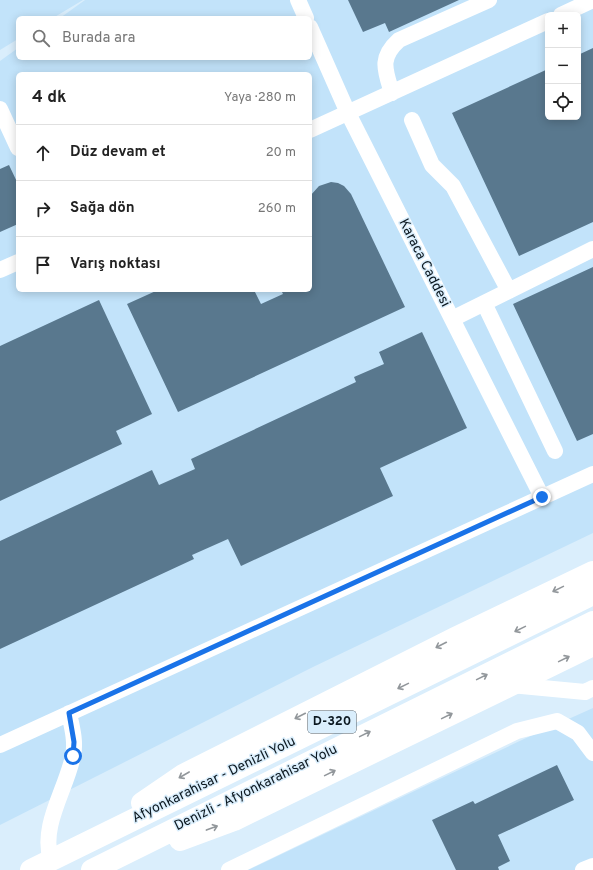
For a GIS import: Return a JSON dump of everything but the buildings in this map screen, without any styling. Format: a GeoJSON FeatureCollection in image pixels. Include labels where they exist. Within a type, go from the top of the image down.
{"type":"FeatureCollection","features":[{"type":"Feature","properties":{"kind":"highway"},"geometry":{"type":"LineString","coordinates":[[71,850],[183,775],[455,638],[593,572]]}},
{"type":"Feature","properties":{"kind":"highway","name":"Afyonkarahisar - Denizli Yolu"},"geometry":{"type":"LineString","coordinates":[[71,850],[593,594]]}},
{"type":"Feature","properties":{"kind":"highway","name":"Denizli - Afyonkarahisar Yolu"},"geometry":{"type":"LineString","coordinates":[[92,870],[593,622]]}},
{"type":"Feature","properties":{"kind":"highway"},"geometry":{"type":"LineString","coordinates":[[96,870],[234,820],[593,645]]}},
{"type":"Feature","properties":{"kind":"highway","name":"D-320"},"geometry":{"type":"LineString","coordinates":[[31,870],[71,850]]}},
{"type":"Feature","properties":{"kind":"street"},"geometry":{"type":"LineString","coordinates":[[298,0],[305,16]]}},
{"type":"Feature","properties":{"kind":"street"},"geometry":{"type":"LineString","coordinates":[[392,93],[384,69],[388,54],[394,44],[399,40],[489,0]]}},
{"type":"Feature","properties":{"kind":"street"},"geometry":{"type":"LineString","coordinates":[[567,12],[593,0]]}},
{"type":"Feature","properties":{"kind":"street"},"geometry":{"type":"LineString","coordinates":[[312,129],[545,22]]}},
{"type":"Feature","properties":{"kind":"street","name":"Karaca Caddesi"},"geometry":{"type":"LineString","coordinates":[[312,32],[348,113],[542,497]]}},
{"type":"Feature","properties":{"kind":"street"},"geometry":{"type":"LineString","coordinates":[[0,109],[16,144]]}},
{"type":"Feature","properties":{"kind":"street"},"geometry":{"type":"LineString","coordinates":[[412,120],[432,165],[453,186],[509,291]]}},
{"type":"Feature","properties":{"kind":"street"},"geometry":{"type":"LineString","coordinates":[[452,319],[593,249]]}},
{"type":"Feature","properties":{"kind":"street"},"geometry":{"type":"LineString","coordinates":[[0,270],[16,263]]}},
{"type":"Feature","properties":{"kind":"street"},"geometry":{"type":"LineString","coordinates":[[484,303],[555,451]]}},
{"type":"Feature","properties":{"kind":"street"},"geometry":{"type":"LineString","coordinates":[[0,745],[593,474]]}},
{"type":"Feature","properties":{"kind":"street"},"geometry":{"type":"LineString","coordinates":[[511,685],[585,692],[593,688]]}},
{"type":"Feature","properties":{"kind":"street"},"geometry":{"type":"LineString","coordinates":[[51,860],[47,846],[48,832],[73,756],[74,742],[69,713]]}},
{"type":"Feature","properties":{"kind":"street"},"geometry":{"type":"LineString","coordinates":[[229,870],[517,731],[557,721],[578,734],[593,753]]}},
{"type":"Feature","properties":{"kind":"street"},"geometry":{"type":"LineString","coordinates":[[583,870],[593,866]]}},
{"type":"Feature","properties":{"kind":"shaded area"},"geometry":{"type":"Polygon","coordinates":[[[0,0],[83,0],[56,16],[16,16],[16,40],[0,50],[0,0]]]}},
{"type":"Feature","properties":{"kind":"shaded area"},"geometry":{"type":"Polygon","coordinates":[[[85,0],[593,0],[593,533],[313,667],[0,825],[0,61],[16,49],[16,60],[312,60],[312,16],[63,16],[85,0]]]}},
{"type":"Feature","properties":{"kind":"shaded area"},"geometry":{"type":"Polygon","coordinates":[[[593,708],[593,870],[248,870],[524,739],[593,708]]]}},
{"type":"Feature","properties":{"kind":"route"},"geometry":{"type":"LineString","coordinates":[[73,756],[74,742],[69,713],[542,497]]}}]}
